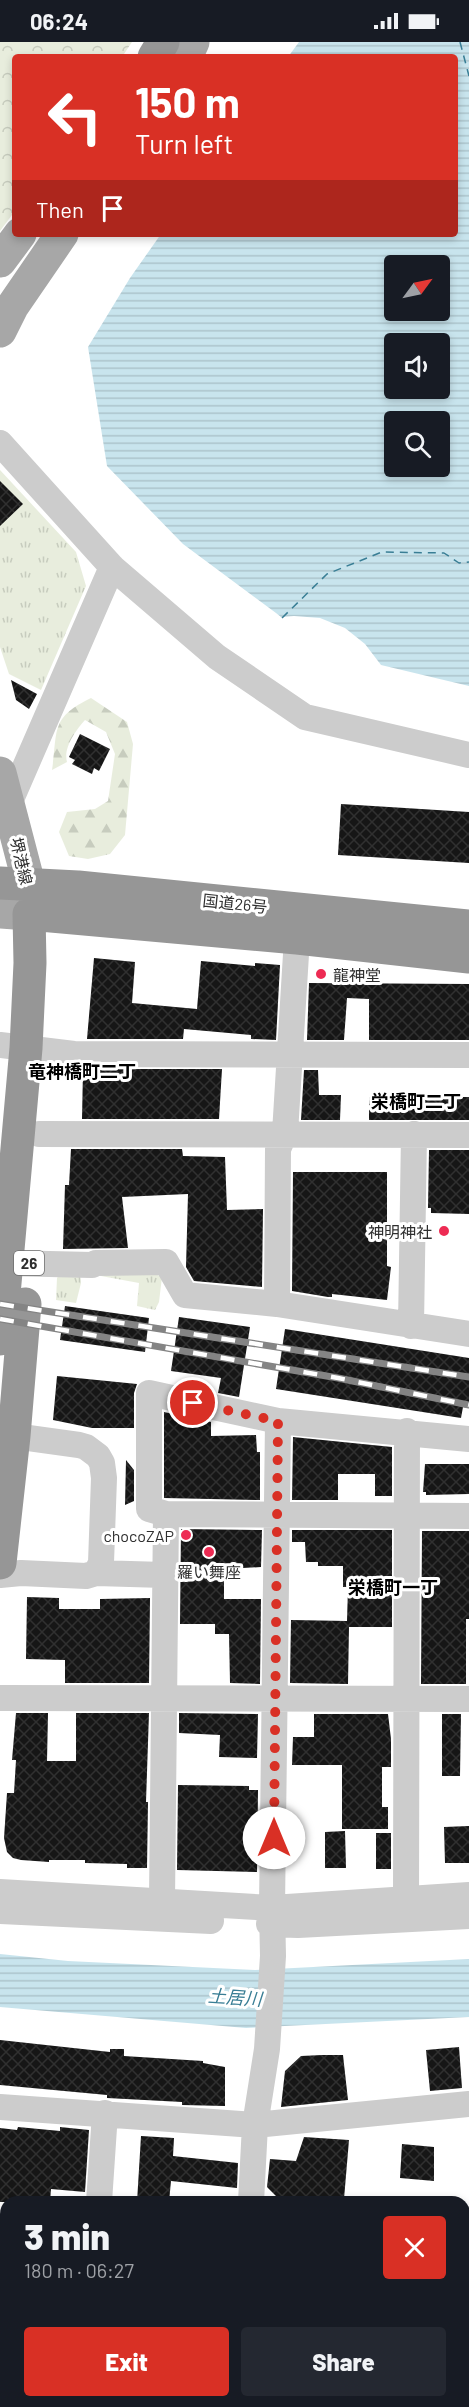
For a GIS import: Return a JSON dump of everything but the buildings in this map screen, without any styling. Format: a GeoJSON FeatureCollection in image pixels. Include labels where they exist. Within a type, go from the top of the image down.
{"type":"FeatureCollection","features":[{"type":"Feature","properties":{"kind":"highway","name":"国道26号"},"geometry":{"type":"LineString","coordinates":[[14,898],[469,926]]}},
{"type":"Feature","properties":{"kind":"highway","name":"国道26号"},"geometry":{"type":"LineString","coordinates":[[14,898],[297,938],[469,957]]}},
{"type":"Feature","properties":{"kind":"highway","name":"26"},"geometry":{"type":"LineString","coordinates":[[0,1563],[5,1439],[17,1263],[24,1048],[30,963],[14,898]]}},
{"type":"Feature","properties":{"kind":"highway","name":"26"},"geometry":{"type":"LineString","coordinates":[[0,1339],[17,1263],[39,1134],[24,1048]]}},
{"type":"Feature","properties":{"kind":"main road"},"geometry":{"type":"LineString","coordinates":[[0,261],[18,237]]}},
{"type":"Feature","properties":{"kind":"main road"},"geometry":{"type":"LineString","coordinates":[[0,331],[12,307],[60,237]]}},
{"type":"Feature","properties":{"kind":"main road","name":"堺港線"},"geometry":{"type":"LineString","coordinates":[[4,789],[14,898]]}},
{"type":"Feature","properties":{"kind":"street"},"geometry":{"type":"LineString","coordinates":[[0,443],[112,567],[217,657],[305,717],[469,755]]}},
{"type":"Feature","properties":{"kind":"street"},"geometry":{"type":"LineString","coordinates":[[4,789],[112,567]]}},
{"type":"Feature","properties":{"kind":"street"},"geometry":{"type":"LineString","coordinates":[[277,1304],[278,1149],[285,1133],[297,938]]}},
{"type":"Feature","properties":{"kind":"street"},"geometry":{"type":"LineString","coordinates":[[24,1048],[74,1054],[469,1055]]}},
{"type":"Feature","properties":{"kind":"street"},"geometry":{"type":"LineString","coordinates":[[39,1134],[469,1135]]}},
{"type":"Feature","properties":{"kind":"street"},"geometry":{"type":"LineString","coordinates":[[411,1326],[414,1134]]}},
{"type":"Feature","properties":{"kind":"street"},"geometry":{"type":"LineString","coordinates":[[17,1263],[92,1265],[96,1263],[166,1262],[185,1295],[277,1304],[469,1334]]}},
{"type":"Feature","properties":{"kind":"street"},"geometry":{"type":"LineString","coordinates":[[162,1901],[164,1575],[148,1393],[278,1421],[469,1438]]}},
{"type":"Feature","properties":{"kind":"street"},"geometry":{"type":"LineString","coordinates":[[251,2196],[255,2125],[267,2049],[273,1956],[278,1421]]}},
{"type":"Feature","properties":{"kind":"street"},"geometry":{"type":"LineString","coordinates":[[406,1899],[407,1431]]}},
{"type":"Feature","properties":{"kind":"street"},"geometry":{"type":"LineString","coordinates":[[5,1439],[79,1445],[98,1456],[102,1463],[104,1478],[101,1563],[96,1573]]}},
{"type":"Feature","properties":{"kind":"street"},"geometry":{"type":"LineString","coordinates":[[158,1512],[469,1516]]}},
{"type":"Feature","properties":{"kind":"street"},"geometry":{"type":"LineString","coordinates":[[0,1575],[21,1573],[86,1576],[96,1573],[164,1575]]}},
{"type":"Feature","properties":{"kind":"street"},"geometry":{"type":"LineString","coordinates":[[0,1698],[469,1699]]}},
{"type":"Feature","properties":{"kind":"street"},"geometry":{"type":"LineString","coordinates":[[0,1892],[162,1901],[272,1916],[298,1925],[469,1916]]}},
{"type":"Feature","properties":{"kind":"street"},"geometry":{"type":"LineString","coordinates":[[0,1911],[272,1916],[406,1899],[469,1895]]}},
{"type":"Feature","properties":{"kind":"street"},"geometry":{"type":"LineString","coordinates":[[0,2107],[255,2125],[469,2104]]}},
{"type":"Feature","properties":{"kind":"street"},"geometry":{"type":"LineString","coordinates":[[99,2196],[105,2113]]}},
{"type":"Feature","properties":{"kind":"green space"},"geometry":{"type":"Polygon","coordinates":[[[0,42],[132,42],[124,54],[12,54],[12,215],[0,231],[0,42]]]}},
{"type":"Feature","properties":{"kind":"green space"},"geometry":{"type":"Polygon","coordinates":[[[0,470],[76,552],[86,586],[41,690],[9,674],[0,647],[0,470]]]}},
{"type":"Feature","properties":{"kind":"green space"},"geometry":{"type":"Polygon","coordinates":[[[91,698],[127,722],[133,744],[125,835],[110,854],[88,859],[69,856],[59,832],[67,812],[95,809],[108,801],[115,754],[106,732],[85,720],[69,745],[67,762],[52,770],[58,726],[68,712],[91,698]]]}},
{"type":"Feature","properties":{"kind":"green space"},"geometry":{"type":"Polygon","coordinates":[[[61,1272],[80,1272],[81,1283],[76,1303],[56,1300],[57,1278],[61,1272]]]}},
{"type":"Feature","properties":{"kind":"green space"},"geometry":{"type":"Polygon","coordinates":[[[98,1272],[153,1273],[162,1277],[159,1302],[155,1310],[137,1306],[139,1283],[101,1276],[98,1272]]]}},
{"type":"Feature","properties":{"kind":"water"},"geometry":{"type":"Polygon","coordinates":[[[299,42],[469,42],[469,686],[381,665],[365,644],[345,628],[320,618],[281,617],[183,544],[107,466],[88,347],[130,278],[159,237],[458,237],[458,54],[290,54],[299,42]]]}},
{"type":"Feature","properties":{"kind":"water","name":"土居川"},"geometry":{"type":"Polygon","coordinates":[[[0,1954],[68,1961],[255,1970],[469,1959],[469,2017],[246,2028],[0,2007],[0,1954]]]}},
{"type":"Feature","properties":{"kind":"ferry route"},"geometry":{"type":"LineString","coordinates":[[460,42],[469,76]]}},
{"type":"Feature","properties":{"kind":"ferry route"},"geometry":{"type":"LineString","coordinates":[[282,618],[327,574],[382,552],[444,553],[459,563],[469,562]]}},
{"type":"Feature","properties":{"kind":"railway"},"geometry":{"type":"LineString","coordinates":[[0,1304],[469,1377]]}},
{"type":"Feature","properties":{"kind":"railway"},"geometry":{"type":"LineString","coordinates":[[0,1319],[338,1378],[469,1405]]}},
{"type":"Feature","properties":{"kind":"place","name":"龍神堂"},"geometry":{"type":"Point","coordinates":[321,974]}},
{"type":"Feature","properties":{"kind":"place","name":"神明神社"},"geometry":{"type":"Point","coordinates":[444,1231]}},
{"type":"Feature","properties":{"kind":"place","name":"chocoZAP"},"geometry":{"type":"Point","coordinates":[186,1535]}},
{"type":"Feature","properties":{"kind":"place","name":"羅い舞座"},"geometry":{"type":"Point","coordinates":[209,1552]}},
{"type":"Feature","properties":{"kind":"district","name":"竜神橋町二丁"},"geometry":{"type":"Point","coordinates":[82,1071]}},
{"type":"Feature","properties":{"kind":"district","name":"栄橋町二丁"},"geometry":{"type":"Point","coordinates":[416,1101]}},
{"type":"Feature","properties":{"kind":"district","name":"栄橋町一丁"},"geometry":{"type":"Point","coordinates":[393,1587]}},
{"type":"Feature","properties":{"kind":"route"},"geometry":{"type":"LineString","coordinates":[[193,1403],[278,1421],[274,1838]]}}]}
